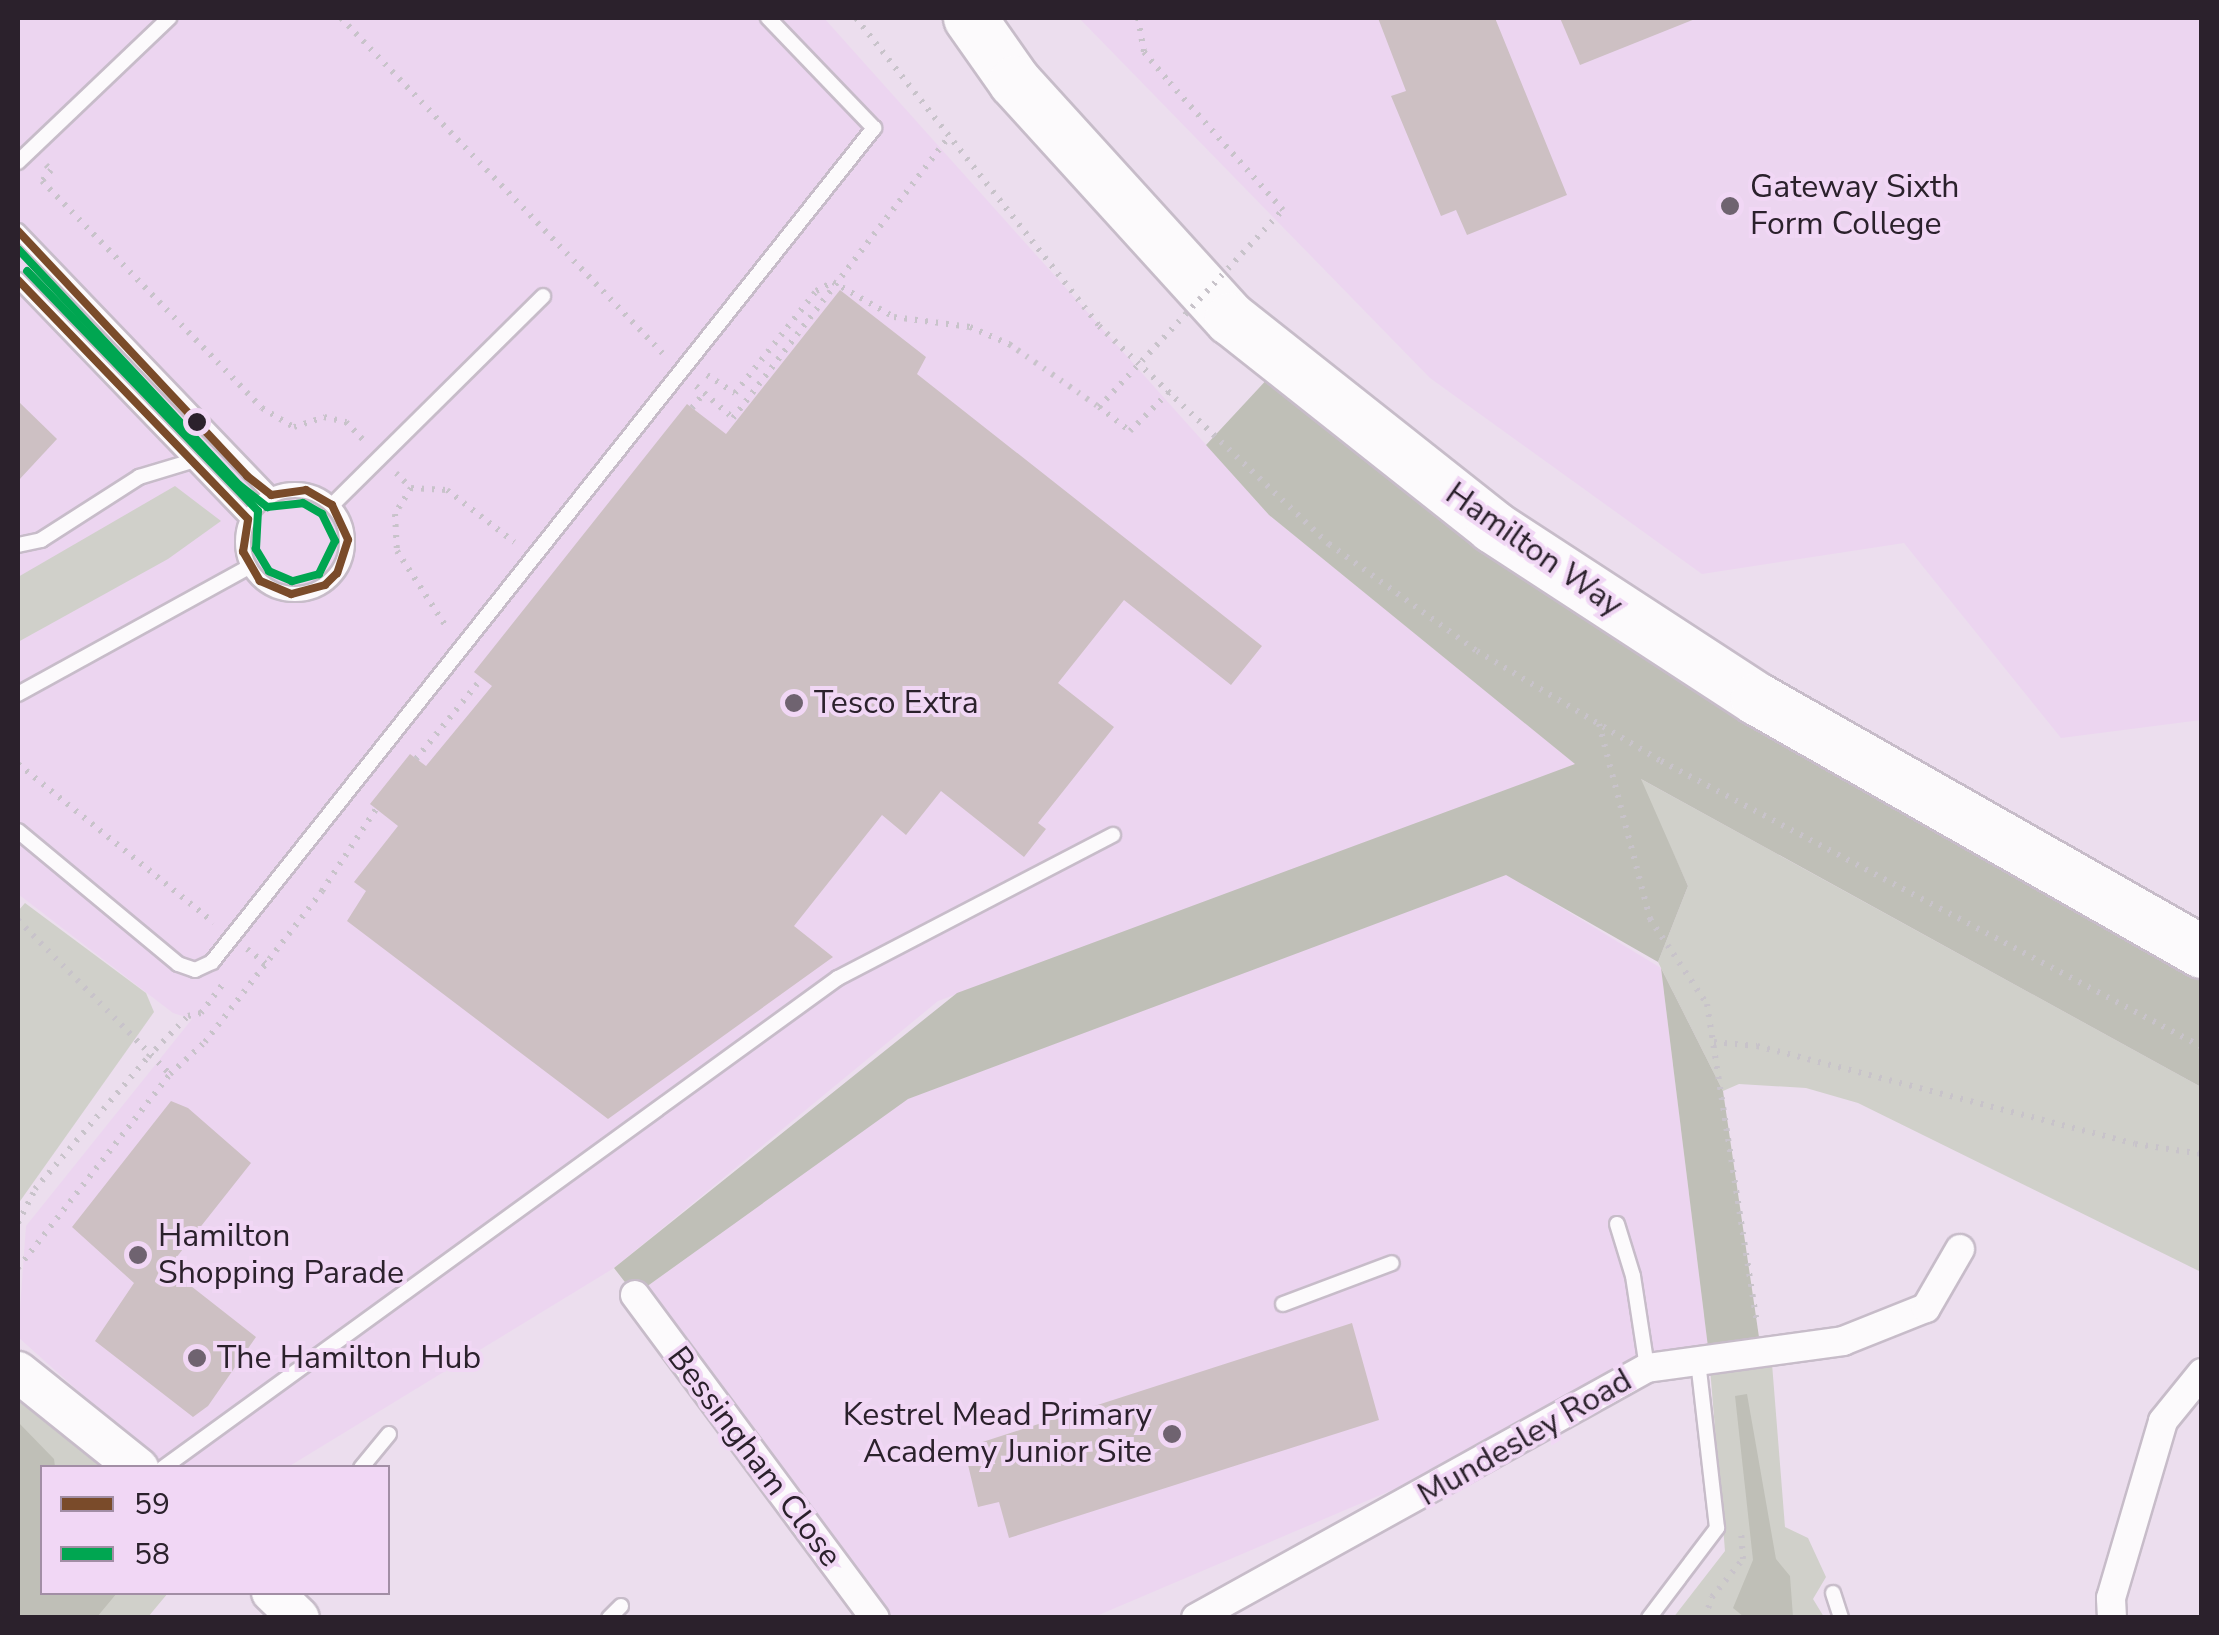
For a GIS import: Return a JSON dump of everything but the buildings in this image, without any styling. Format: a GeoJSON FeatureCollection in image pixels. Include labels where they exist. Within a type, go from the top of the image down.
{"type":"FeatureCollection","features":[{"type":"Feature","properties":{"kind":"highway","name":"Hamilton Way"},"geometry":{"type":"LineString","coordinates":[[970,18],[1015,82],[1231,319],[1493,527],[1756,700],[2202,952]]}},
{"type":"Feature","properties":{"kind":"street","name":"Mundesley Road"},"geometry":{"type":"LineString","coordinates":[[1196,1618],[1647,1368],[1842,1342],[1926,1308],[1960,1249]]}},
{"type":"Feature","properties":{"kind":"street","name":"Bessingham Close"},"geometry":{"type":"LineString","coordinates":[[635,1295],[875,1618]]}},
{"type":"Feature","properties":{"kind":"street"},"geometry":{"type":"LineString","coordinates":[[18,1372],[134,1465]]}},
{"type":"Feature","properties":{"kind":"street"},"geometry":{"type":"LineString","coordinates":[[2112,1618],[2111,1598],[2162,1420],[2202,1373]]}},
{"type":"Feature","properties":{"kind":"street"},"geometry":{"type":"LineString","coordinates":[[275,1595],[299,1618]]}},
{"type":"Feature","properties":{"kind":"lane"},"geometry":{"type":"LineString","coordinates":[[18,162],[169,18]]}},
{"type":"Feature","properties":{"kind":"lane"},"geometry":{"type":"LineString","coordinates":[[18,831],[186,968],[207,966],[677,368],[874,128],[768,18]]}},
{"type":"Feature","properties":{"kind":"lane"},"geometry":{"type":"LineString","coordinates":[[18,232],[272,494]]}},
{"type":"Feature","properties":{"kind":"lane"},"geometry":{"type":"LineString","coordinates":[[18,280],[248,518]]}},
{"type":"Feature","properties":{"kind":"lane"},"geometry":{"type":"LineString","coordinates":[[332,505],[543,296]]}},
{"type":"Feature","properties":{"kind":"lane"},"geometry":{"type":"LineString","coordinates":[[18,544],[41,540],[139,478],[192,461]]}},
{"type":"Feature","properties":{"kind":"lane"},"geometry":{"type":"LineString","coordinates":[[306,490],[332,505],[348,540],[346,558],[325,585],[292,594],[275,590],[249,567],[242,534],[248,518],[272,494],[306,490]]}},
{"type":"Feature","properties":{"kind":"lane"},"geometry":{"type":"LineString","coordinates":[[18,694],[249,567]]}},
{"type":"Feature","properties":{"kind":"lane"},"geometry":{"type":"LineString","coordinates":[[168,1465],[663,1098],[838,978],[1114,834]]}},
{"type":"Feature","properties":{"kind":"lane"},"geometry":{"type":"LineString","coordinates":[[1617,1224],[1634,1276],[1647,1368]]}},
{"type":"Feature","properties":{"kind":"lane"},"geometry":{"type":"LineString","coordinates":[[1282,1304],[1392,1263]]}},
{"type":"Feature","properties":{"kind":"lane"},"geometry":{"type":"LineString","coordinates":[[1649,1618],[1717,1528],[1698,1361]]}},
{"type":"Feature","properties":{"kind":"lane"},"geometry":{"type":"LineString","coordinates":[[363,1465],[389,1434]]}},
{"type":"Feature","properties":{"kind":"lane"},"geometry":{"type":"LineString","coordinates":[[1833,1593],[1841,1618]]}},
{"type":"Feature","properties":{"kind":"lane"},"geometry":{"type":"LineString","coordinates":[[609,1618],[621,1606]]}},
{"type":"Feature","properties":{"kind":"path"},"geometry":{"type":"LineString","coordinates":[[342,18],[677,368],[733,418],[833,282],[948,138]]}},
{"type":"Feature","properties":{"kind":"path"},"geometry":{"type":"LineString","coordinates":[[856,18],[1099,326],[1329,544],[1477,651],[1598,721],[1808,841],[2202,1047]]}},
{"type":"Feature","properties":{"kind":"path"},"geometry":{"type":"LineString","coordinates":[[1099,407],[1284,210],[1144,52],[1138,18]]}},
{"type":"Feature","properties":{"kind":"path"},"geometry":{"type":"LineString","coordinates":[[32,150],[50,170],[42,181],[262,408],[294,427],[324,417],[346,422],[410,488],[447,490],[514,542]]}},
{"type":"Feature","properties":{"kind":"path"},"geometry":{"type":"LineString","coordinates":[[833,282],[894,316],[960,324],[1008,344],[1130,431],[1169,392]]}},
{"type":"Feature","properties":{"kind":"path"},"geometry":{"type":"LineString","coordinates":[[692,408],[704,393]]}},
{"type":"Feature","properties":{"kind":"path"},"geometry":{"type":"LineString","coordinates":[[410,488],[395,514],[397,551],[463,644]]}},
{"type":"Feature","properties":{"kind":"path"},"geometry":{"type":"LineString","coordinates":[[416,759],[482,678]]}},
{"type":"Feature","properties":{"kind":"path"},"geometry":{"type":"LineString","coordinates":[[1598,721],[1650,919],[1707,1004],[1760,1344]]}},
{"type":"Feature","properties":{"kind":"path"},"geometry":{"type":"LineString","coordinates":[[18,764],[266,964]]}},
{"type":"Feature","properties":{"kind":"path"},"geometry":{"type":"LineString","coordinates":[[18,1268],[170,1074],[205,1042],[266,964],[376,809]]}},
{"type":"Feature","properties":{"kind":"path"},"geometry":{"type":"LineString","coordinates":[[18,920],[148,1057],[170,1074]]}},
{"type":"Feature","properties":{"kind":"path"},"geometry":{"type":"LineString","coordinates":[[18,1223],[35,1189],[148,1057],[181,1026]]}},
{"type":"Feature","properties":{"kind":"path"},"geometry":{"type":"LineString","coordinates":[[1714,1042],[1756,1046],[2134,1144],[2202,1154]]}},
{"type":"Feature","properties":{"kind":"shaded area"},"geometry":{"type":"Polygon","coordinates":[[[18,18],[824,18],[1269,515],[1576,764],[938,1001],[614,1268],[291,1465],[161,1465],[18,1337],[26,1226],[192,1019],[173,1013],[18,894],[18,18]]]}},
{"type":"Feature","properties":{"kind":"shaded area","name":"Gateway Sixth Form College"},"geometry":{"type":"Polygon","coordinates":[[[1079,18],[2201,18],[2201,720],[2061,738],[1904,543],[1702,574],[1430,378],[1079,18]]]}},
{"type":"Feature","properties":{"kind":"shaded area"},"geometry":{"type":"Polygon","coordinates":[[[1271,375],[2201,951],[2201,1087],[1641,779],[1688,886],[1658,962],[1506,875],[908,1099],[635,1295],[614,1268],[957,993],[1575,764],[1269,515],[1206,445],[1271,375]]]}},
{"type":"Feature","properties":{"kind":"shaded area"},"geometry":{"type":"Polygon","coordinates":[[[175,486],[221,521],[168,559],[18,642],[18,577],[175,486]]]}},
{"type":"Feature","properties":{"kind":"shaded area"},"geometry":{"type":"Polygon","coordinates":[[[1639,778],[2201,1087],[2201,1272],[1858,1103],[1806,1088],[1739,1084],[1723,1091],[1658,962],[1688,886],[1639,778]]]}},
{"type":"Feature","properties":{"kind":"shaded area"},"geometry":{"type":"Polygon","coordinates":[[[1506,874],[1661,968],[1709,1355],[1094,1617],[873,1617],[635,1295],[907,1099],[1506,874]]]}},
{"type":"Feature","properties":{"kind":"shaded area"},"geometry":{"type":"Polygon","coordinates":[[[25,903],[146,993],[154,1012],[18,1204],[18,911],[25,903]]]}},
{"type":"Feature","properties":{"kind":"shaded area"},"geometry":{"type":"Polygon","coordinates":[[[1661,968],[1723,1091],[1760,1344],[1709,1355],[1661,968]]]}},
{"type":"Feature","properties":{"kind":"shaded area"},"geometry":{"type":"Polygon","coordinates":[[[1771,1351],[1785,1527],[1808,1538],[1826,1577],[1813,1599],[1824,1617],[1673,1618],[1725,1551],[1710,1368],[1771,1351]]]}},
{"type":"Feature","properties":{"kind":"shaded area"},"geometry":{"type":"Polygon","coordinates":[[[18,1374],[135,1465],[40,1465],[40,1595],[166,1595],[148,1617],[18,1617],[18,1374]]]}},
{"type":"Feature","properties":{"kind":"shaded area"},"geometry":{"type":"Polygon","coordinates":[[[1747,1394],[1776,1559],[1790,1576],[1793,1617],[1744,1617],[1733,1608],[1753,1560],[1735,1396],[1747,1394]]]}},
{"type":"Feature","properties":{"kind":"shaded area"},"geometry":{"type":"Polygon","coordinates":[[[18,1422],[54,1459],[55,1465],[40,1465],[40,1595],[115,1595],[97,1617],[18,1617],[18,1422]]]}},
{"type":"Feature","properties":{"kind":"transit line","name":"59"},"geometry":{"type":"LineString","coordinates":[[18,231],[247,476],[271,495],[306,490],[332,505],[348,540],[337,573],[325,585],[291,594],[260,581],[243,552],[248,519],[18,280]]}},
{"type":"Feature","properties":{"kind":"transit line","name":"58"},"geometry":{"type":"LineString","coordinates":[[18,249],[239,485],[267,507],[303,503],[322,514],[335,541],[319,574],[292,581],[269,571],[256,549],[258,511],[27,271]]}},
{"type":"Feature","properties":{"kind":"place","name":"Gateway Sixth Form College"},"geometry":{"type":"Point","coordinates":[1730,206]}},
{"type":"Feature","properties":{"kind":"place","name":"Tesco Extra"},"geometry":{"type":"Point","coordinates":[794,703]}},
{"type":"Feature","properties":{"kind":"place","name":"Hamilton Shopping Parade"},"geometry":{"type":"Point","coordinates":[138,1255]}},
{"type":"Feature","properties":{"kind":"place","name":"The Hamilton Hub"},"geometry":{"type":"Point","coordinates":[197,1358]}},
{"type":"Feature","properties":{"kind":"place","name":"Kestrel Mead Primary Academy Junior Site"},"geometry":{"type":"Point","coordinates":[1172,1434]}}]}
